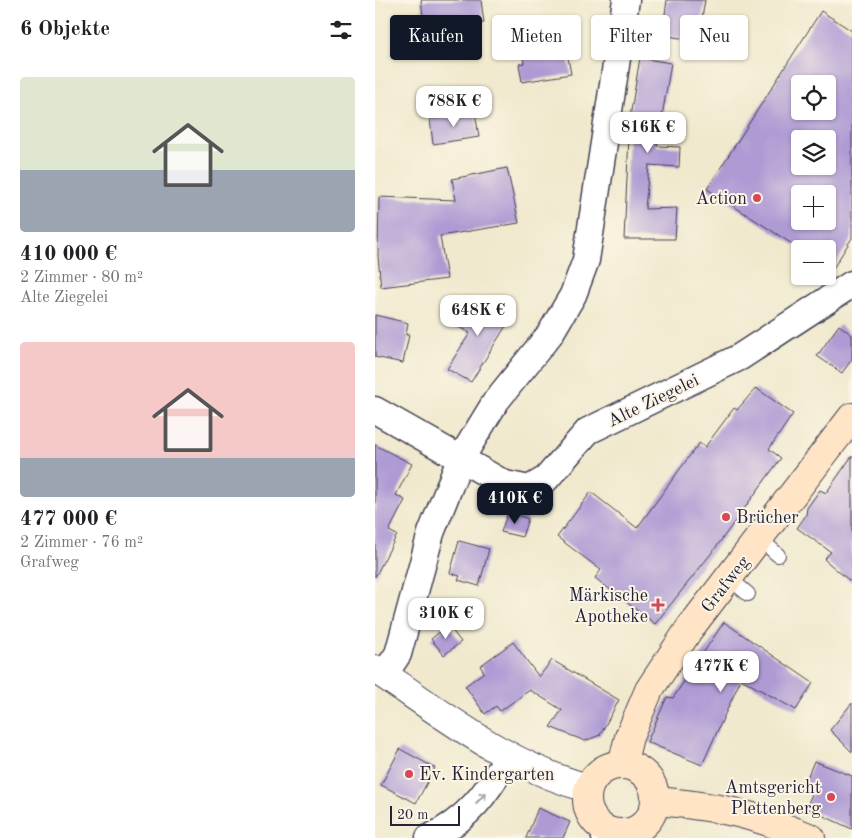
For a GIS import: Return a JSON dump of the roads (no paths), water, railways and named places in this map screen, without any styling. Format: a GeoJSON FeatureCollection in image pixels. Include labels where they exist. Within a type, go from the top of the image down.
{"type":"FeatureCollection","features":[{"type":"Feature","properties":{"kind":"main road","name":"Grafweg"},"geometry":{"type":"LineString","coordinates":[[622,765],[629,737],[649,690],[690,628],[738,586],[769,547],[852,417]]}},
{"type":"Feature","properties":{"kind":"main road"},"geometry":{"type":"LineString","coordinates":[[622,765],[632,767],[644,774],[653,788],[655,801],[651,816],[640,828],[625,834],[607,835],[589,814],[586,801],[588,788],[599,772],[611,766],[622,765]]}},
{"type":"Feature","properties":{"kind":"main road"},"geometry":{"type":"LineString","coordinates":[[655,801],[732,810],[777,824],[811,838]]}},
{"type":"Feature","properties":{"kind":"street"},"geometry":{"type":"LineString","coordinates":[[588,788],[560,781],[507,756],[446,719],[379,672],[398,654],[431,533],[460,460],[496,400],[550,334],[573,295],[586,260],[626,0]]}},
{"type":"Feature","properties":{"kind":"street","name":"Alte Ziegelei"},"geometry":{"type":"LineString","coordinates":[[375,410],[505,484],[529,489],[546,480],[588,431],[740,357],[852,284]]}},
{"type":"Feature","properties":{"kind":"street"},"geometry":{"type":"LineString","coordinates":[[429,838],[467,813],[491,788],[507,756]]}},
{"type":"Feature","properties":{"kind":"place","name":"Action"},"geometry":{"type":"Point","coordinates":[757,198]}},
{"type":"Feature","properties":{"kind":"place","name":"Brücher"},"geometry":{"type":"Point","coordinates":[726,517]}},
{"type":"Feature","properties":{"kind":"place","name":"Märkische Apotheke"},"geometry":{"type":"Point","coordinates":[658,605]}},
{"type":"Feature","properties":{"kind":"place","name":"Ev. Kindergarten"},"geometry":{"type":"Point","coordinates":[409,774]}},
{"type":"Feature","properties":{"kind":"place","name":"Amtsgericht Plettenberg"},"geometry":{"type":"Point","coordinates":[831,797]}}]}
